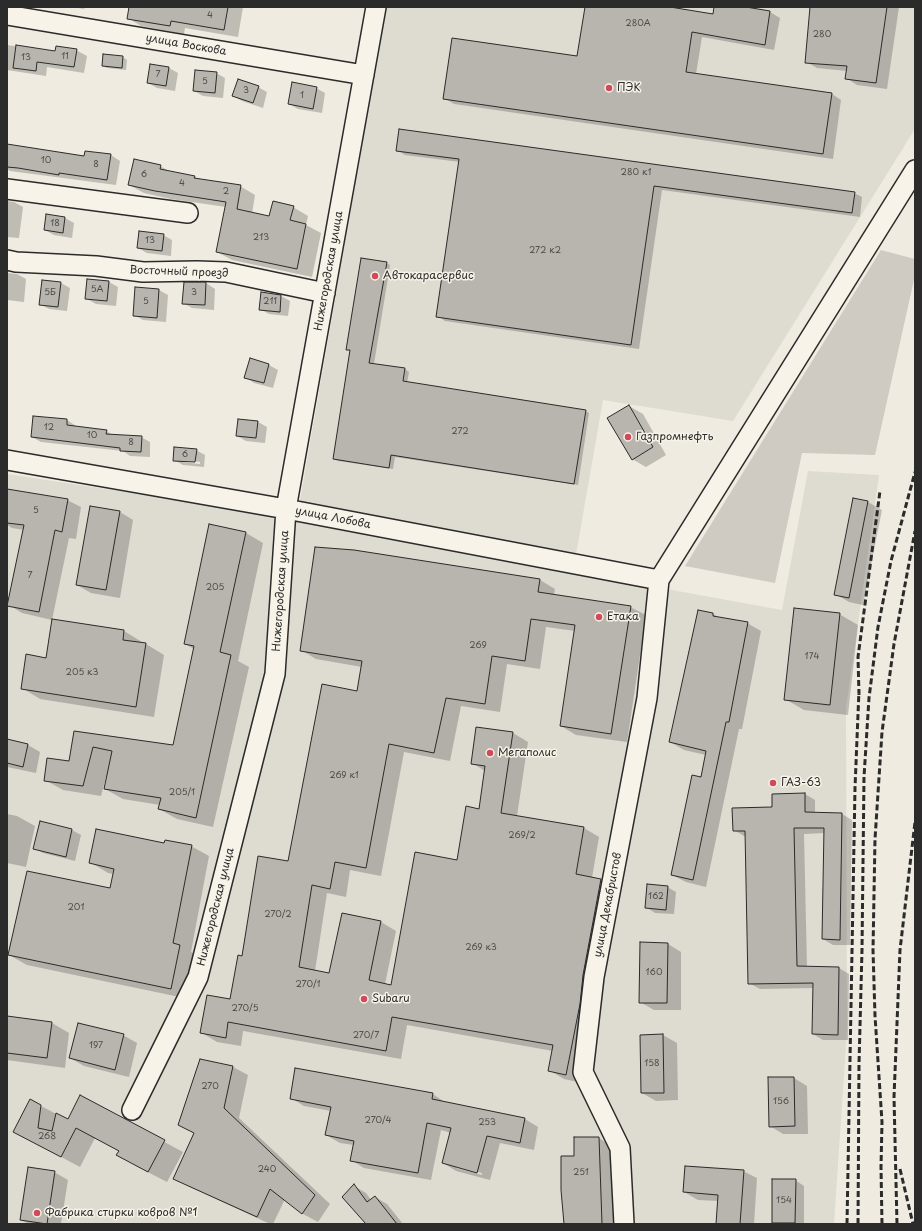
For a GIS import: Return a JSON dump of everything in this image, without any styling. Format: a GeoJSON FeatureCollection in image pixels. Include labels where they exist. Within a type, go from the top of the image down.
{"type":"FeatureCollection","features":[{"type":"Feature","properties":{"kind":"street","name":"Нижегородская улица"},"geometry":{"type":"LineString","coordinates":[[132,1110],[198,977],[275,674],[286,509],[376,7]]}},
{"type":"Feature","properties":{"kind":"street","name":"улица Воскова"},"geometry":{"type":"LineString","coordinates":[[7,15],[364,75]]}},
{"type":"Feature","properties":{"kind":"street"},"geometry":{"type":"LineString","coordinates":[[659,580],[915,170]]}},
{"type":"Feature","properties":{"kind":"street"},"geometry":{"type":"LineString","coordinates":[[7,189],[188,214]]}},
{"type":"Feature","properties":{"kind":"street","name":"Восточный проезд"},"geometry":{"type":"LineString","coordinates":[[7,260],[16,262],[96,266],[143,272],[226,272],[325,293]]}},
{"type":"Feature","properties":{"kind":"street","name":"улица Лобова"},"geometry":{"type":"LineString","coordinates":[[7,460],[286,509],[659,580]]}},
{"type":"Feature","properties":{"kind":"street","name":"улица Декабристов"},"geometry":{"type":"LineString","coordinates":[[624,1224],[620,1148],[583,1072],[594,977],[647,698],[659,580]]}},
{"type":"Feature","properties":{"kind":"shaded area"},"geometry":{"type":"Polygon","coordinates":[[[386,7],[915,7],[915,129],[733,421],[603,400],[573,572],[782,610],[808,471],[879,475],[846,708],[847,1030],[834,1224],[7,1224],[7,474],[297,518],[386,7]]]}},
{"type":"Feature","properties":{"kind":"shaded area"},"geometry":{"type":"Polygon","coordinates":[[[881,250],[915,259],[915,275],[875,455],[802,453],[775,583],[685,566],[881,250]]]}},
{"type":"Feature","properties":{"kind":"building"},"geometry":{"type":"Polygon","coordinates":[[[129,7],[228,7],[224,30],[171,21],[170,26],[127,19],[129,7]]]}},
{"type":"Feature","properties":{"kind":"building"},"geometry":{"type":"Polygon","coordinates":[[[585,7],[670,7],[713,14],[714,7],[746,7],[770,11],[765,45],[692,32],[686,72],[832,93],[823,154],[443,99],[452,38],[577,56],[585,7]]]}},
{"type":"Feature","properties":{"kind":"building"},"geometry":{"type":"Polygon","coordinates":[[[810,7],[887,7],[876,83],[845,79],[847,66],[805,63],[810,7]]]}},
{"type":"Feature","properties":{"kind":"building"},"geometry":{"type":"Polygon","coordinates":[[[16,45],[55,51],[56,46],[77,49],[74,67],[37,62],[36,71],[13,68],[16,45]]]}},
{"type":"Feature","properties":{"kind":"building"},"geometry":{"type":"Polygon","coordinates":[[[103,54],[123,56],[122,68],[102,66],[103,54]]]}},
{"type":"Feature","properties":{"kind":"building"},"geometry":{"type":"Polygon","coordinates":[[[150,64],[169,67],[166,86],[147,83],[150,64]]]}},
{"type":"Feature","properties":{"kind":"building"},"geometry":{"type":"Polygon","coordinates":[[[195,70],[217,72],[215,93],[193,91],[195,70]]]}},
{"type":"Feature","properties":{"kind":"building"},"geometry":{"type":"Polygon","coordinates":[[[238,79],[259,86],[253,103],[232,96],[238,79]]]}},
{"type":"Feature","properties":{"kind":"building"},"geometry":{"type":"Polygon","coordinates":[[[292,82],[317,87],[313,109],[288,104],[292,82]]]}},
{"type":"Feature","properties":{"kind":"building"},"geometry":{"type":"Polygon","coordinates":[[[399,129],[855,192],[852,213],[654,186],[631,345],[436,317],[459,159],[396,151],[399,129]]]}},
{"type":"Feature","properties":{"kind":"building"},"geometry":{"type":"Polygon","coordinates":[[[7,144],[84,156],[85,151],[111,154],[107,180],[59,173],[59,175],[7,167],[7,144]]]}},
{"type":"Feature","properties":{"kind":"building"},"geometry":{"type":"Polygon","coordinates":[[[134,159],[161,165],[160,169],[195,176],[194,178],[241,185],[237,209],[269,216],[273,201],[294,206],[290,220],[306,224],[297,269],[216,252],[226,202],[155,191],[128,185],[134,159]]]}},
{"type":"Feature","properties":{"kind":"building"},"geometry":{"type":"Polygon","coordinates":[[[46,214],[65,217],[63,233],[44,230],[46,214]]]}},
{"type":"Feature","properties":{"kind":"building"},"geometry":{"type":"Polygon","coordinates":[[[139,231],[164,234],[162,251],[137,248],[139,231]]]}},
{"type":"Feature","properties":{"kind":"building"},"geometry":{"type":"Polygon","coordinates":[[[361,258],[387,262],[369,363],[405,368],[403,381],[586,410],[574,484],[391,455],[389,468],[333,459],[350,350],[346,350],[361,258]]]}},
{"type":"Feature","properties":{"kind":"building"},"geometry":{"type":"Polygon","coordinates":[[[87,279],[109,281],[107,301],[85,299],[87,279]]]}},
{"type":"Feature","properties":{"kind":"building"},"geometry":{"type":"Polygon","coordinates":[[[42,280],[61,282],[58,307],[39,305],[42,280]]]}},
{"type":"Feature","properties":{"kind":"building"},"geometry":{"type":"Polygon","coordinates":[[[184,282],[206,282],[205,305],[182,304],[184,282]]]}},
{"type":"Feature","properties":{"kind":"building"},"geometry":{"type":"Polygon","coordinates":[[[135,287],[159,289],[157,318],[133,316],[135,287]]]}},
{"type":"Feature","properties":{"kind":"building"},"geometry":{"type":"Polygon","coordinates":[[[261,292],[281,295],[280,312],[259,310],[261,292]]]}},
{"type":"Feature","properties":{"kind":"building"},"geometry":{"type":"Polygon","coordinates":[[[250,358],[269,364],[264,383],[244,378],[250,358]]]}},
{"type":"Feature","properties":{"kind":"building"},"geometry":{"type":"Polygon","coordinates":[[[629,405],[653,447],[632,460],[607,418],[629,405]]]}},
{"type":"Feature","properties":{"kind":"building"},"geometry":{"type":"Polygon","coordinates":[[[33,416],[67,419],[67,425],[107,430],[106,434],[142,436],[141,452],[120,451],[120,448],[31,437],[33,416]]]}},
{"type":"Feature","properties":{"kind":"building"},"geometry":{"type":"Polygon","coordinates":[[[238,419],[258,421],[256,438],[236,436],[238,419]]]}},
{"type":"Feature","properties":{"kind":"building"},"geometry":{"type":"Polygon","coordinates":[[[174,447],[197,449],[195,462],[173,461],[174,447]]]}},
{"type":"Feature","properties":{"kind":"building"},"geometry":{"type":"Polygon","coordinates":[[[7,489],[68,499],[62,532],[55,530],[39,612],[7,606],[24,525],[7,523],[7,489]]]}},
{"type":"Feature","properties":{"kind":"building"},"geometry":{"type":"Polygon","coordinates":[[[853,498],[868,501],[849,598],[834,595],[853,498]]]}},
{"type":"Feature","properties":{"kind":"building"},"geometry":{"type":"Polygon","coordinates":[[[90,506],[120,511],[106,590],[76,585],[90,506]]]}},
{"type":"Feature","properties":{"kind":"building"},"geometry":{"type":"Polygon","coordinates":[[[209,524],[246,532],[220,652],[231,655],[196,818],[158,809],[161,798],[104,789],[112,751],[93,747],[83,786],[44,781],[47,758],[69,761],[74,731],[173,745],[194,646],[184,644],[209,524]]]}},
{"type":"Feature","properties":{"kind":"building"},"geometry":{"type":"Polygon","coordinates":[[[315,547],[354,550],[540,579],[538,592],[631,606],[611,734],[560,726],[575,625],[531,619],[525,661],[492,656],[485,704],[446,698],[434,753],[389,744],[366,868],[335,862],[330,889],[312,885],[299,967],[329,973],[342,913],[381,921],[369,980],[391,985],[415,852],[457,860],[466,806],[479,809],[485,766],[471,764],[476,727],[513,732],[501,813],[584,827],[576,874],[601,879],[583,975],[580,1004],[566,1075],[548,1071],[553,1045],[392,1017],[386,1051],[228,1022],[226,1038],[200,1033],[207,995],[230,999],[238,955],[242,956],[258,856],[288,861],[322,684],[357,691],[362,661],[300,651],[315,547]]]}},
{"type":"Feature","properties":{"kind":"building"},"geometry":{"type":"Polygon","coordinates":[[[794,608],[840,613],[830,705],[784,700],[794,608]]]}},
{"type":"Feature","properties":{"kind":"building"},"geometry":{"type":"Polygon","coordinates":[[[698,610],[713,613],[713,616],[748,622],[729,722],[726,722],[693,880],[671,875],[692,775],[701,777],[706,751],[669,742],[698,610]]]}},
{"type":"Feature","properties":{"kind":"building"},"geometry":{"type":"Polygon","coordinates":[[[52,619],[124,630],[123,640],[146,643],[136,707],[21,689],[26,654],[46,658],[52,619]]]}},
{"type":"Feature","properties":{"kind":"building"},"geometry":{"type":"Polygon","coordinates":[[[7,739],[28,744],[23,767],[7,763],[7,739]]]}},
{"type":"Feature","properties":{"kind":"building"},"geometry":{"type":"Polygon","coordinates":[[[805,793],[805,812],[842,813],[840,940],[822,939],[824,828],[794,828],[797,966],[839,967],[838,1035],[812,1034],[813,983],[748,984],[745,831],[733,831],[732,808],[772,807],[772,794],[805,793]]]}},
{"type":"Feature","properties":{"kind":"building"},"geometry":{"type":"Polygon","coordinates":[[[40,821],[72,829],[66,857],[33,849],[40,821]]]}},
{"type":"Feature","properties":{"kind":"building"},"geometry":{"type":"Polygon","coordinates":[[[96,829],[164,843],[165,840],[192,845],[173,943],[180,945],[171,989],[8,955],[27,871],[110,888],[114,869],[89,863],[96,829]]]}},
{"type":"Feature","properties":{"kind":"building"},"geometry":{"type":"Polygon","coordinates":[[[647,884],[668,886],[666,910],[645,908],[647,884]]]}},
{"type":"Feature","properties":{"kind":"building"},"geometry":{"type":"Polygon","coordinates":[[[640,942],[668,943],[667,1003],[639,1003],[640,942]]]}},
{"type":"Feature","properties":{"kind":"building"},"geometry":{"type":"Polygon","coordinates":[[[7,1016],[52,1022],[47,1058],[7,1053],[7,1016]]]}},
{"type":"Feature","properties":{"kind":"building"},"geometry":{"type":"Polygon","coordinates":[[[78,1023],[124,1034],[115,1070],[69,1058],[78,1023]]]}},
{"type":"Feature","properties":{"kind":"building"},"geometry":{"type":"Polygon","coordinates":[[[663,1034],[664,1093],[641,1093],[640,1035],[663,1034]]]}},
{"type":"Feature","properties":{"kind":"building"},"geometry":{"type":"Polygon","coordinates":[[[200,1059],[233,1066],[224,1108],[315,1195],[302,1214],[270,1189],[257,1217],[173,1179],[194,1133],[178,1125],[200,1059]]]}},
{"type":"Feature","properties":{"kind":"building"},"geometry":{"type":"Polygon","coordinates":[[[295,1068],[433,1093],[432,1099],[525,1118],[520,1143],[487,1136],[477,1173],[442,1163],[451,1128],[427,1123],[418,1173],[350,1161],[354,1141],[325,1135],[331,1107],[290,1099],[295,1068]]]}},
{"type":"Feature","properties":{"kind":"building"},"geometry":{"type":"Polygon","coordinates":[[[768,1077],[794,1077],[795,1126],[769,1127],[768,1077]]]}},
{"type":"Feature","properties":{"kind":"building"},"geometry":{"type":"Polygon","coordinates":[[[80,1095],[165,1140],[148,1172],[116,1155],[119,1151],[76,1128],[61,1157],[13,1132],[30,1099],[41,1105],[38,1128],[52,1131],[56,1113],[68,1119],[80,1095]]]}},
{"type":"Feature","properties":{"kind":"building"},"geometry":{"type":"Polygon","coordinates":[[[574,1137],[599,1137],[602,1224],[564,1224],[561,1190],[561,1156],[574,1156],[574,1137]]]}},
{"type":"Feature","properties":{"kind":"building"},"geometry":{"type":"Polygon","coordinates":[[[685,1166],[744,1170],[740,1224],[716,1224],[718,1195],[683,1192],[685,1166]]]}},
{"type":"Feature","properties":{"kind":"building"},"geometry":{"type":"Polygon","coordinates":[[[28,1167],[55,1171],[47,1224],[20,1220],[28,1167]]]}},
{"type":"Feature","properties":{"kind":"building"},"geometry":{"type":"Polygon","coordinates":[[[772,1179],[796,1179],[795,1223],[772,1223],[772,1179]]]}},
{"type":"Feature","properties":{"kind":"building"},"geometry":{"type":"Polygon","coordinates":[[[354,1184],[367,1202],[375,1196],[397,1224],[366,1224],[342,1197],[354,1184]]]}},
{"type":"Feature","properties":{"kind":"railway"},"geometry":{"type":"LineString","coordinates":[[858,1224],[864,777],[869,698],[878,627],[891,561],[915,472]]}},
{"type":"Feature","properties":{"kind":"railway"},"geometry":{"type":"LineString","coordinates":[[859,695],[858,657],[880,491]]}},
{"type":"Feature","properties":{"kind":"railway"},"geometry":{"type":"LineString","coordinates":[[882,1224],[882,1122],[875,1016],[873,950],[875,839],[882,732],[894,644],[915,531]]}},
{"type":"Feature","properties":{"kind":"railway"},"geometry":{"type":"LineString","coordinates":[[847,1224],[855,788],[859,690]]}},
{"type":"Feature","properties":{"kind":"railway"},"geometry":{"type":"LineString","coordinates":[[897,1224],[894,1097],[900,950],[915,822]]}},
{"type":"Feature","properties":{"kind":"railway"},"geometry":{"type":"LineString","coordinates":[[900,1169],[913,1224]]}},
{"type":"Feature","properties":{"kind":"place","name":"ПЭК"},"geometry":{"type":"Point","coordinates":[609,88]}},
{"type":"Feature","properties":{"kind":"place","name":"Автокарасервис"},"geometry":{"type":"Point","coordinates":[375,276]}},
{"type":"Feature","properties":{"kind":"place","name":"Газпромнефть"},"geometry":{"type":"Point","coordinates":[628,437]}},
{"type":"Feature","properties":{"kind":"place","name":"Етака"},"geometry":{"type":"Point","coordinates":[599,617]}},
{"type":"Feature","properties":{"kind":"place","name":"Мегаполис"},"geometry":{"type":"Point","coordinates":[490,753]}},
{"type":"Feature","properties":{"kind":"place","name":"ГАЗ-63"},"geometry":{"type":"Point","coordinates":[773,783]}},
{"type":"Feature","properties":{"kind":"place","name":"Subaru"},"geometry":{"type":"Point","coordinates":[364,999]}},
{"type":"Feature","properties":{"kind":"place","name":"Фабрика стирки ковров №1"},"geometry":{"type":"Point","coordinates":[37,1213]}}]}
